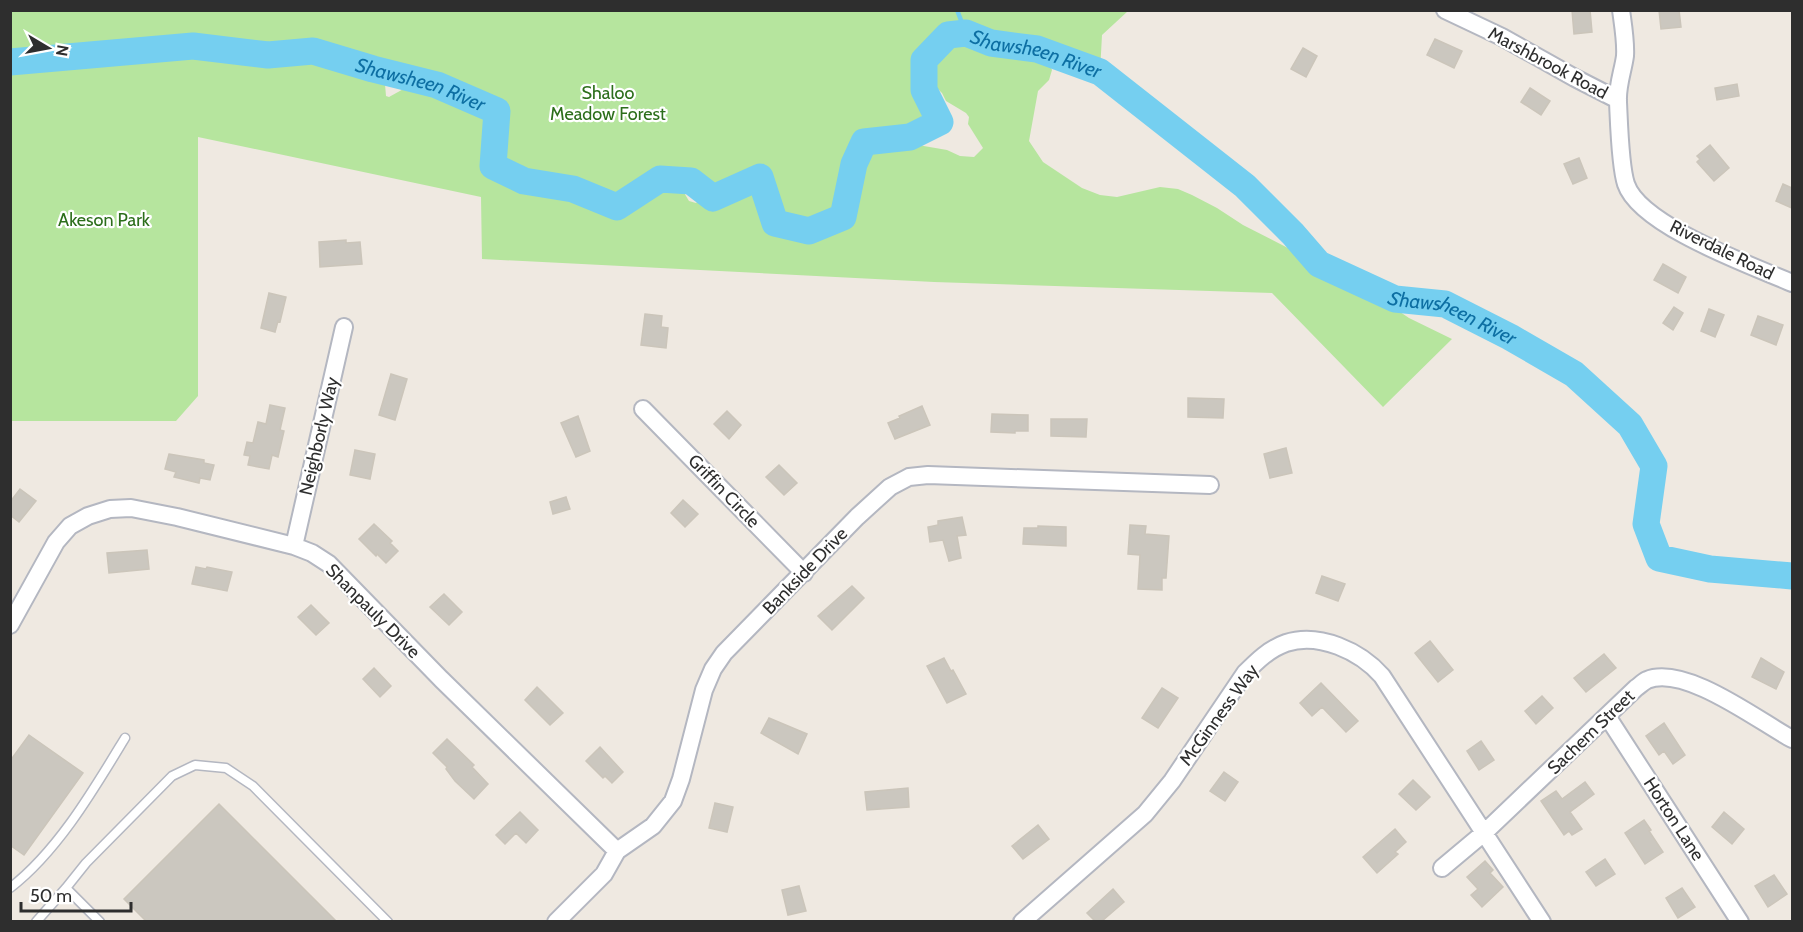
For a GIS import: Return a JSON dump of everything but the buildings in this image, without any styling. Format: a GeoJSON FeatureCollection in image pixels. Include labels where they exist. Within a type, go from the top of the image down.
{"type":"FeatureCollection","features":[{"type":"Feature","properties":{"kind":"street","name":"Marshbrook Road"},"geometry":{"type":"LineString","coordinates":[[1445,10],[1502,37],[1618,100]]}},
{"type":"Feature","properties":{"kind":"street","name":"Riverdale Road"},"geometry":{"type":"LineString","coordinates":[[1621,10],[1625,55],[1618,100],[1623,166],[1626,184],[1634,199],[1670,228],[1792,283]]}},
{"type":"Feature","properties":{"kind":"street","name":"Neighborly Way"},"geometry":{"type":"LineString","coordinates":[[294,546],[344,327]]}},
{"type":"Feature","properties":{"kind":"street","name":"Griffin Circle"},"geometry":{"type":"LineString","coordinates":[[643,409],[804,573]]}},
{"type":"Feature","properties":{"kind":"street","name":"Bankside Drive"},"geometry":{"type":"LineString","coordinates":[[556,921],[604,874],[617,851],[653,826],[673,801],[704,690],[713,669],[724,653],[857,517],[890,487],[909,477],[928,475],[1210,485]]}},
{"type":"Feature","properties":{"kind":"street","name":"Shanpauly Drive"},"geometry":{"type":"LineString","coordinates":[[10,625],[56,542],[70,526],[88,516],[110,509],[131,508],[177,517],[294,546],[312,553],[329,564],[449,687],[617,851]]}},
{"type":"Feature","properties":{"kind":"street","name":"McGinness Way"},"geometry":{"type":"LineString","coordinates":[[1022,921],[1145,814],[1172,781],[1245,674],[1258,660],[1287,643],[1309,642],[1337,646],[1349,650],[1372,665],[1382,676],[1485,832]]}},
{"type":"Feature","properties":{"kind":"street","name":"Sachem Street"},"geometry":{"type":"LineString","coordinates":[[1442,868],[1485,832],[1647,680],[1659,677],[1672,678],[1706,689],[1792,739]]}},
{"type":"Feature","properties":{"kind":"street","name":"Horton Lane"},"geometry":{"type":"LineString","coordinates":[[1607,716],[1740,921]]}},
{"type":"Feature","properties":{"kind":"street"},"geometry":{"type":"LineString","coordinates":[[1485,832],[1542,921]]}},
{"type":"Feature","properties":{"kind":"lane"},"geometry":{"type":"LineString","coordinates":[[10,888],[30,872],[89,797],[125,738]]}},
{"type":"Feature","properties":{"kind":"lane"},"geometry":{"type":"LineString","coordinates":[[36,921],[86,862],[172,776],[195,765],[226,768],[253,786],[388,921]]}},
{"type":"Feature","properties":{"kind":"lane"},"geometry":{"type":"LineString","coordinates":[[66,888],[100,921]]}},
{"type":"Feature","properties":{"kind":"green space"},"geometry":{"type":"Polygon","coordinates":[[[11,10],[1128,11],[1102,35],[1100,72],[1037,49],[991,43],[966,33],[948,35],[924,61],[924,90],[940,122],[910,137],[889,140],[947,150],[960,156],[974,157],[983,148],[968,124],[969,117],[966,113],[946,101],[942,93],[927,78],[926,71],[948,41],[959,37],[971,39],[999,54],[1043,58],[1052,70],[1049,80],[1038,91],[1029,141],[1043,162],[1082,188],[1100,195],[1117,197],[1160,187],[1178,189],[1192,195],[1243,225],[1360,285],[1409,318],[1452,339],[1383,407],[1272,293],[934,282],[482,259],[481,197],[198,137],[198,396],[176,421],[11,421],[11,70],[39,71],[83,56],[11,62],[11,10]],[[384,72],[386,96],[389,97],[416,82],[437,88],[439,86],[437,85],[384,72]],[[684,180],[683,191],[689,201],[696,203],[702,198],[720,200],[727,193],[713,198],[691,181],[684,180]]]}},
{"type":"Feature","properties":{"kind":"waterway"},"geometry":{"type":"LineString","coordinates":[[957,10],[966,33]]}},
{"type":"Feature","properties":{"kind":"waterway","name":"Shawsheen River"},"geometry":{"type":"LineString","coordinates":[[10,62],[193,46],[268,55],[313,51],[437,85],[497,111],[493,166],[524,181],[573,189],[617,207],[660,179],[691,181],[713,198],[760,177],[775,223],[809,231],[843,217],[854,164],[864,142],[910,137],[940,122],[924,90],[924,60],[948,35],[966,33],[991,43],[1037,49],[1100,72],[1245,186],[1319,264],[1395,299],[1445,304],[1510,337],[1574,374],[1630,425],[1654,466],[1646,524],[1659,558],[1710,569],[1792,576]]}},
{"type":"Feature","properties":{"kind":"park label","name":"Shaloo Meadow Forest"},"geometry":{"type":"Point","coordinates":[608,103]}},
{"type":"Feature","properties":{"kind":"park label","name":"Akeson Park"},"geometry":{"type":"Point","coordinates":[104,220]}}]}
